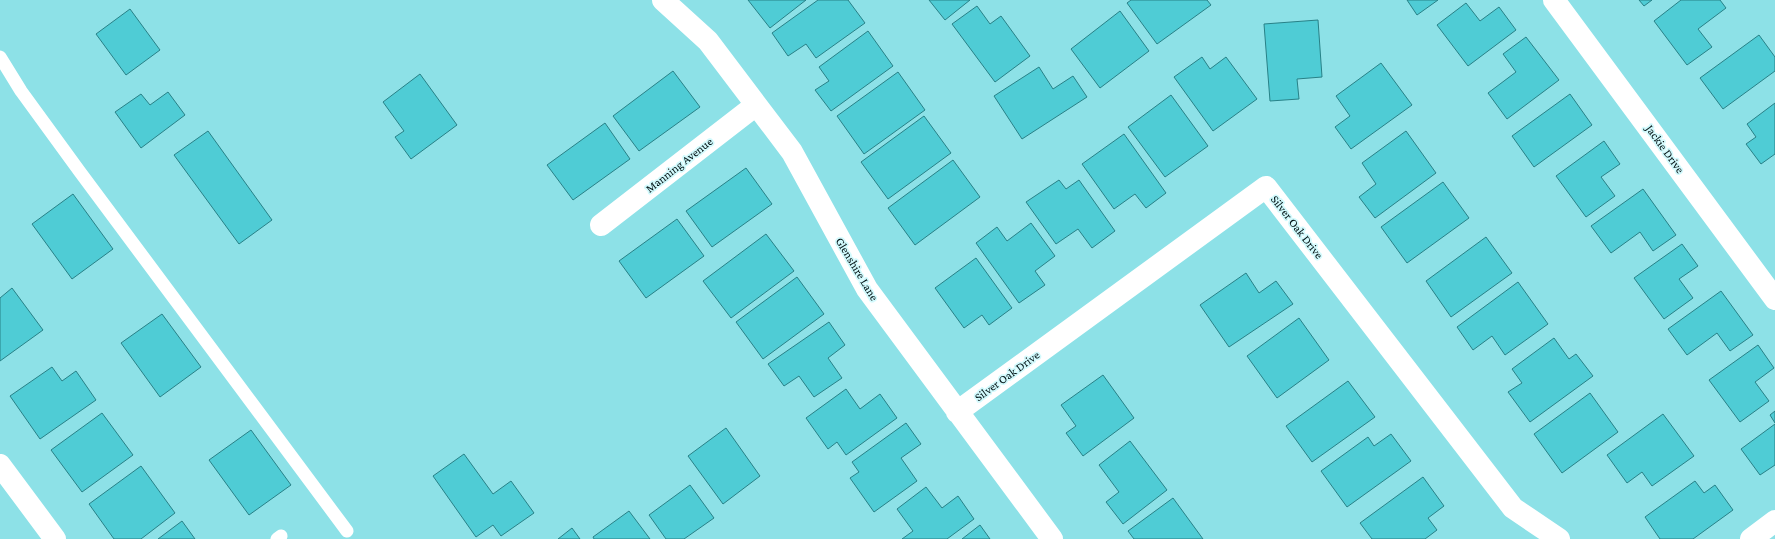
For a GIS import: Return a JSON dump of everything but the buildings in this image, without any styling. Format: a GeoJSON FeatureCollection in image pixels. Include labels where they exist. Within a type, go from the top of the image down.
{"type":"FeatureCollection","features":[{"type":"Feature","properties":{"kind":"street","name":"Glenshire Lane"},"geometry":{"type":"LineString","coordinates":[[663,0],[708,41],[792,152],[867,289],[1052,539]]}},
{"type":"Feature","properties":{"kind":"street","name":"Jackie Drive"},"geometry":{"type":"LineString","coordinates":[[1554,0],[1775,299]]}},
{"type":"Feature","properties":{"kind":"street","name":"Manning Avenue"},"geometry":{"type":"LineString","coordinates":[[601,225],[756,105]]}},
{"type":"Feature","properties":{"kind":"street","name":"Silver Oak Drive"},"geometry":{"type":"LineString","coordinates":[[957,412],[1266,186],[1513,508],[1559,539]]}},
{"type":"Feature","properties":{"kind":"street"},"geometry":{"type":"LineString","coordinates":[[0,465],[55,539]]}},
{"type":"Feature","properties":{"kind":"street"},"geometry":{"type":"LineString","coordinates":[[1751,539],[1775,521]]}},
{"type":"Feature","properties":{"kind":"lane"},"geometry":{"type":"LineString","coordinates":[[0,57],[21,91],[80,172],[347,531]]}}]}
